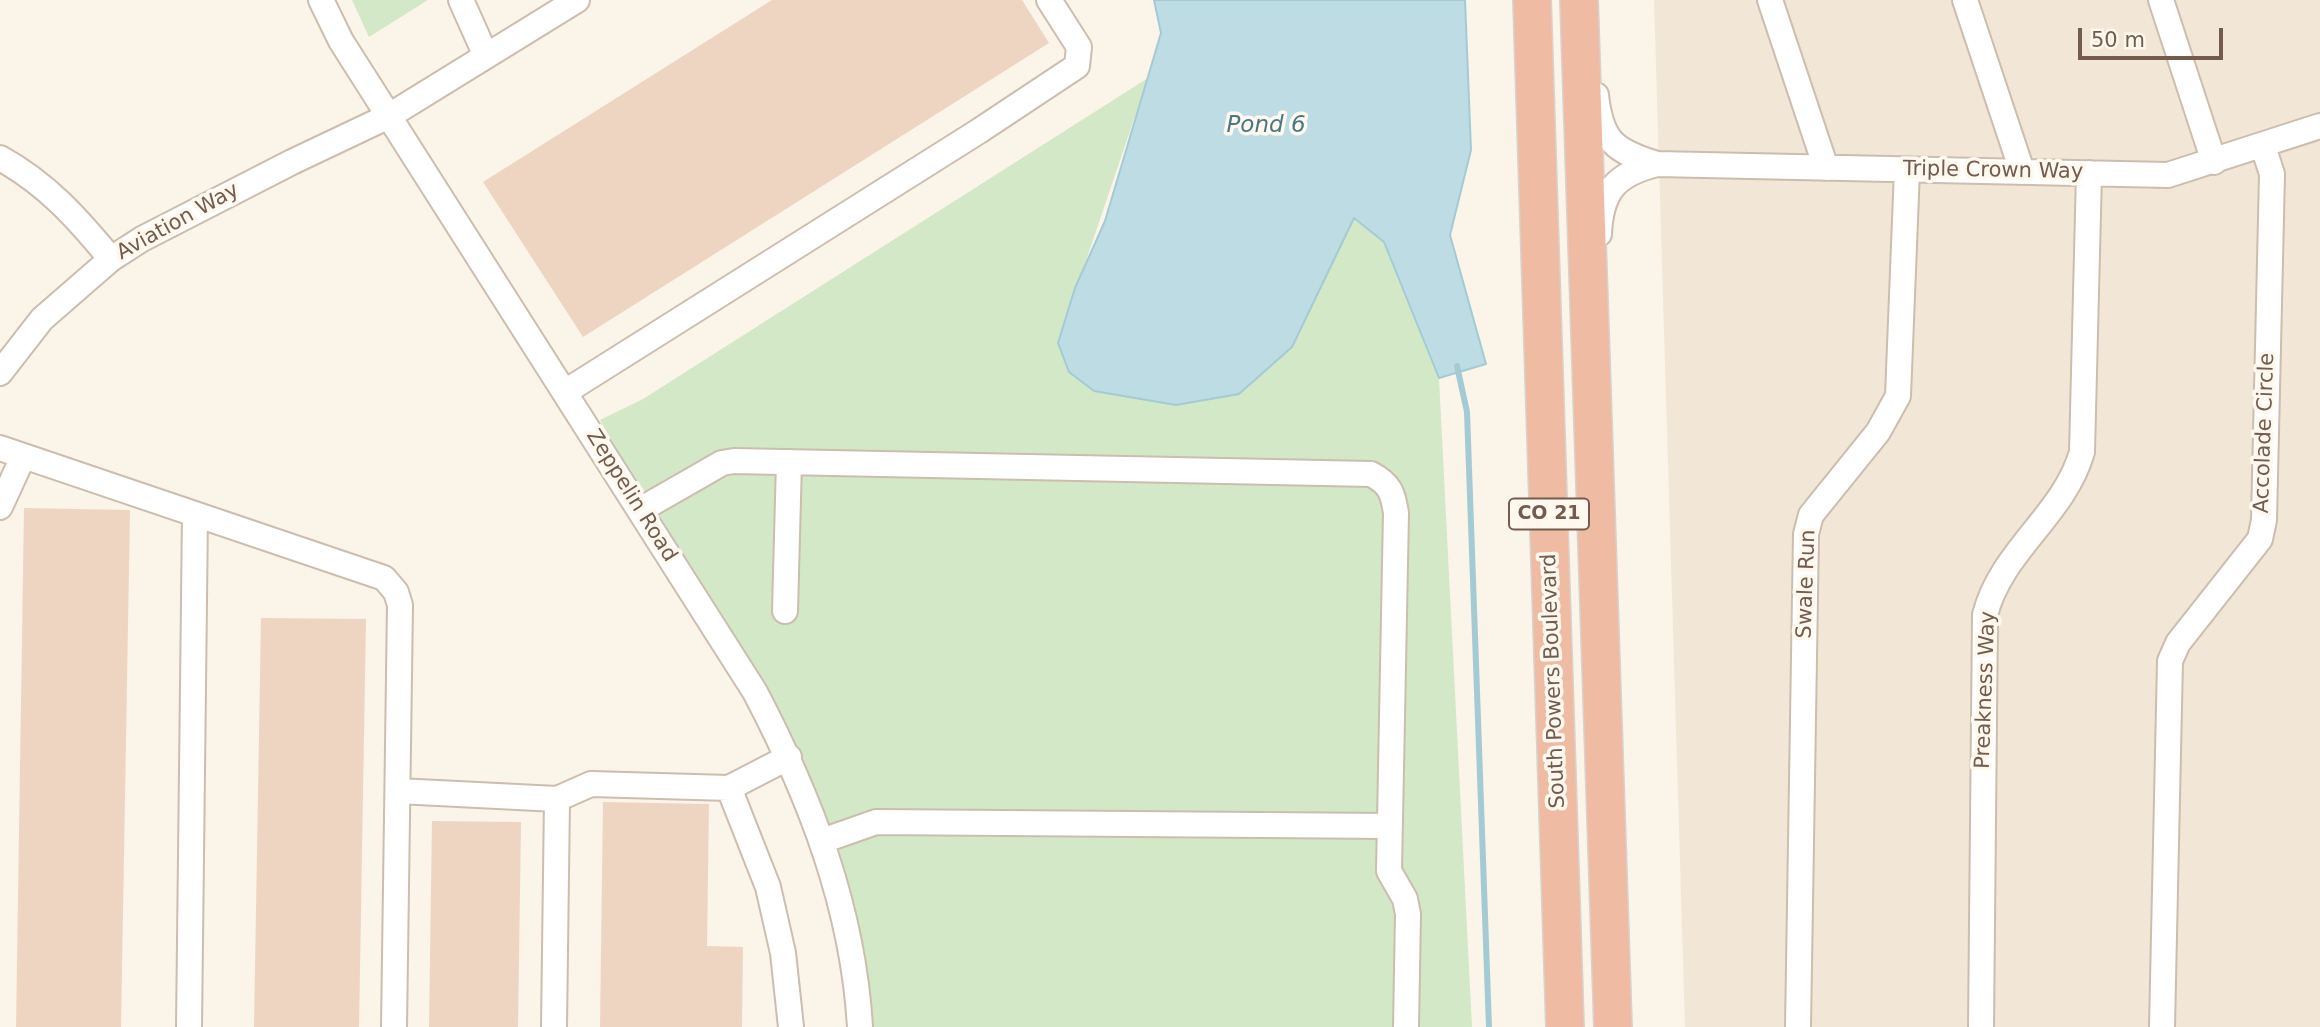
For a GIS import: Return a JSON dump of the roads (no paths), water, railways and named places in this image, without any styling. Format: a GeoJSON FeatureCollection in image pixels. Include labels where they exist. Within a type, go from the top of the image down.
{"type":"FeatureCollection","features":[{"type":"Feature","properties":{"kind":"highway","name":"South Powers Boulevard"},"geometry":{"type":"LineString","coordinates":[[1532,0],[1565,1027]]}},
{"type":"Feature","properties":{"kind":"highway","name":"CO 21"},"geometry":{"type":"LineString","coordinates":[[1579,0],[1612,1027]]}},
{"type":"Feature","properties":{"kind":"street","name":"Zeppelin Road"},"geometry":{"type":"LineString","coordinates":[[321,0],[341,41],[755,692],[789,757],[822,841],[843,913],[860,1027]]}},
{"type":"Feature","properties":{"kind":"street"},"geometry":{"type":"LineString","coordinates":[[461,0],[486,56]]}},
{"type":"Feature","properties":{"kind":"street","name":"Aviation Way"},"geometry":{"type":"LineString","coordinates":[[0,373],[42,319],[111,259],[142,239],[281,167],[389,116],[577,0]]}},
{"type":"Feature","properties":{"kind":"street"},"geometry":{"type":"LineString","coordinates":[[565,392],[967,139],[1077,66],[1079,47],[1049,0]]}},
{"type":"Feature","properties":{"kind":"street","name":"Triple Crown Way"},"geometry":{"type":"LineString","coordinates":[[1586,0],[1602,129],[1617,148],[1633,157],[1657,164]]}},
{"type":"Feature","properties":{"kind":"street"},"geometry":{"type":"LineString","coordinates":[[1770,0],[1826,168]]}},
{"type":"Feature","properties":{"kind":"street"},"geometry":{"type":"LineString","coordinates":[[1965,0],[2022,171]]}},
{"type":"Feature","properties":{"kind":"street"},"geometry":{"type":"LineString","coordinates":[[2161,0],[2214,162]]}},
{"type":"Feature","properties":{"kind":"street","name":"Triple Crown Way"},"geometry":{"type":"LineString","coordinates":[[1591,396],[1600,213],[1618,180],[1635,169],[1657,164],[2168,175],[2320,126]]}},
{"type":"Feature","properties":{"kind":"street","name":"Accolade Circle"},"geometry":{"type":"LineString","coordinates":[[2162,1027],[2170,661],[2178,643],[2260,539],[2264,520],[2272,174],[2263,146]]}},
{"type":"Feature","properties":{"kind":"street"},"geometry":{"type":"LineString","coordinates":[[0,158],[45,186],[68,208],[111,259]]}},
{"type":"Feature","properties":{"kind":"street","name":"Swale Run"},"geometry":{"type":"LineString","coordinates":[[1798,1027],[1806,534],[1811,515],[1878,432],[1898,396],[1907,170]]}},
{"type":"Feature","properties":{"kind":"street","name":"Preakness Way"},"geometry":{"type":"LineString","coordinates":[[1981,1027],[1985,615],[2000,574],[2069,487],[2082,452],[2089,173]]}},
{"type":"Feature","properties":{"kind":"street"},"geometry":{"type":"LineString","coordinates":[[0,448],[384,578],[396,592],[400,605],[394,1027]]}},
{"type":"Feature","properties":{"kind":"street"},"geometry":{"type":"LineString","coordinates":[[0,507],[23,457]]}},
{"type":"Feature","properties":{"kind":"street"},"geometry":{"type":"LineString","coordinates":[[785,611],[789,462]]}},
{"type":"Feature","properties":{"kind":"street"},"geometry":{"type":"LineString","coordinates":[[640,510],[722,463],[789,462],[1371,474],[1386,482],[1393,494],[1396,513],[1389,871],[1405,899],[1408,915],[1406,1027]]}},
{"type":"Feature","properties":{"kind":"street"},"geometry":{"type":"LineString","coordinates":[[189,1027],[195,515]]}},
{"type":"Feature","properties":{"kind":"street"},"geometry":{"type":"LineString","coordinates":[[398,791],[557,799],[591,784],[729,788],[789,757]]}},
{"type":"Feature","properties":{"kind":"street"},"geometry":{"type":"LineString","coordinates":[[729,788],[768,887],[783,953],[792,1027]]}},
{"type":"Feature","properties":{"kind":"street"},"geometry":{"type":"LineString","coordinates":[[554,1027],[557,799]]}},
{"type":"Feature","properties":{"kind":"street"},"geometry":{"type":"LineString","coordinates":[[822,841],[876,822],[1389,826]]}},
{"type":"Feature","properties":{"kind":"water","name":"Pond 6"},"geometry":{"type":"Polygon","coordinates":[[[1154,0],[1465,0],[1471,150],[1450,235],[1486,364],[1439,378],[1384,242],[1354,218],[1292,347],[1239,394],[1176,405],[1094,391],[1069,372],[1058,343],[1075,288],[1105,221],[1161,33],[1154,0]]]}},
{"type":"Feature","properties":{"kind":"waterway"},"geometry":{"type":"LineString","coordinates":[[1457,366],[1467,412],[1489,1027]]}}]}
